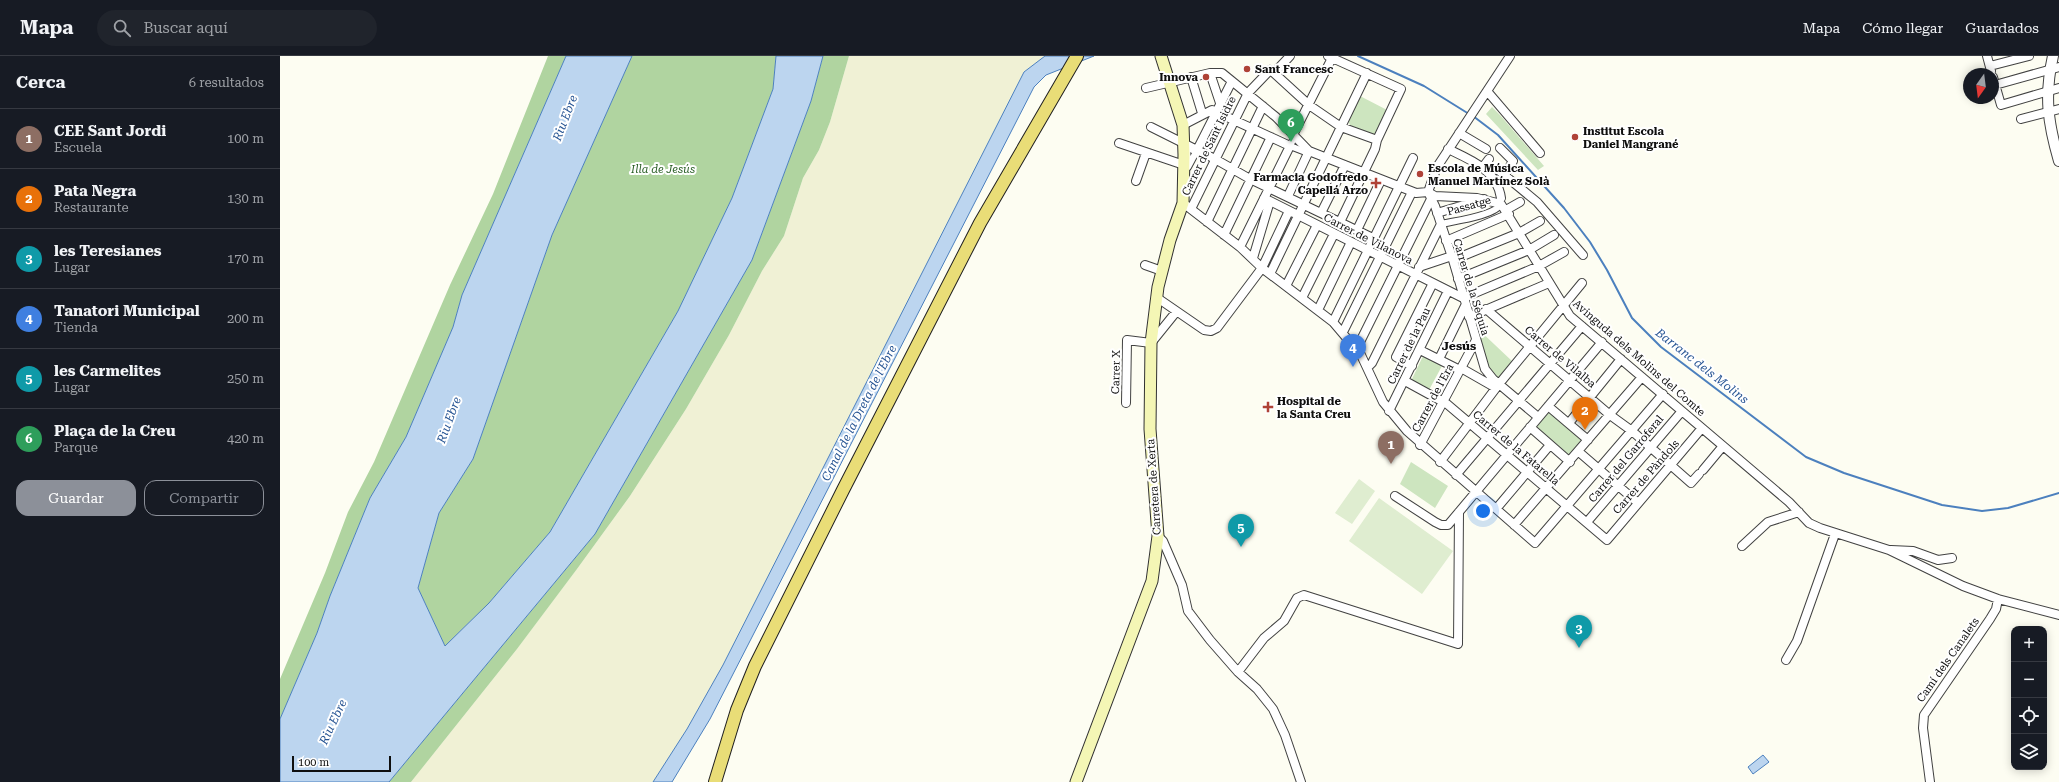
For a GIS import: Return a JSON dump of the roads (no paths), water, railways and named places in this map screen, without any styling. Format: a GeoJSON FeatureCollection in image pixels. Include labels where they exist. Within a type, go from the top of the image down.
{"type":"FeatureCollection","features":[{"type":"Feature","properties":{"kind":"main road"},"geometry":{"type":"LineString","coordinates":[[714,782],[737,710],[755,666],[977,229],[1077,56]]}},
{"type":"Feature","properties":{"kind":"main road"},"geometry":{"type":"LineString","coordinates":[[1161,56],[1183,125],[1187,206]]}},
{"type":"Feature","properties":{"kind":"main road","name":"Carretera de Xerta"},"geometry":{"type":"LineString","coordinates":[[1076,782],[1152,581],[1158,536],[1150,429],[1151,343],[1156,297],[1170,240],[1187,206]]}},
{"type":"Feature","properties":{"kind":"street"},"geometry":{"type":"LineString","coordinates":[[1290,56],[1274,73],[1309,105],[1341,127],[1377,140]]}},
{"type":"Feature","properties":{"kind":"street"},"geometry":{"type":"LineString","coordinates":[[1356,348],[1398,266],[1430,195],[1437,167],[1510,56]]}},
{"type":"Feature","properties":{"kind":"street"},"geometry":{"type":"LineString","coordinates":[[1987,56],[1990,68]]}},
{"type":"Feature","properties":{"kind":"street"},"geometry":{"type":"LineString","coordinates":[[1996,68],[2028,56]]}},
{"type":"Feature","properties":{"kind":"street"},"geometry":{"type":"LineString","coordinates":[[2053,56],[2054,69],[2048,91],[2048,112],[2055,130],[2059,161]]}},
{"type":"Feature","properties":{"kind":"street"},"geometry":{"type":"LineString","coordinates":[[1252,258],[1269,188],[1290,146],[1330,57],[1401,89],[1377,140],[1376,149],[1340,222]]}},
{"type":"Feature","properties":{"kind":"street"},"geometry":{"type":"LineString","coordinates":[[1999,80],[2054,69]]}},
{"type":"Feature","properties":{"kind":"street","name":"Carrer de Sant Isidre"},"geometry":{"type":"LineString","coordinates":[[1187,206],[1215,159],[1248,93],[1270,70],[1274,73]]}},
{"type":"Feature","properties":{"kind":"street"},"geometry":{"type":"LineString","coordinates":[[1146,88],[1170,81],[1210,73],[1222,73],[1263,106],[1294,135],[1309,152]]}},
{"type":"Feature","properties":{"kind":"street"},"geometry":{"type":"LineString","coordinates":[[1210,73],[1220,103]]}},
{"type":"Feature","properties":{"kind":"street"},"geometry":{"type":"LineString","coordinates":[[1270,274],[1367,73]]}},
{"type":"Feature","properties":{"kind":"street"},"geometry":{"type":"LineString","coordinates":[[1191,77],[1202,113]]}},
{"type":"Feature","properties":{"kind":"street"},"geometry":{"type":"LineString","coordinates":[[1197,150],[1232,81]]}},
{"type":"Feature","properties":{"kind":"street"},"geometry":{"type":"LineString","coordinates":[[1999,96],[2002,105],[2059,88]]}},
{"type":"Feature","properties":{"kind":"street"},"geometry":{"type":"LineString","coordinates":[[1487,91],[1540,153]]}},
{"type":"Feature","properties":{"kind":"street"},"geometry":{"type":"LineString","coordinates":[[1207,222],[1263,106]]}},
{"type":"Feature","properties":{"kind":"street"},"geometry":{"type":"LineString","coordinates":[[2021,119],[2059,108]]}},
{"type":"Feature","properties":{"kind":"street"},"geometry":{"type":"LineString","coordinates":[[1183,125],[1202,113],[1212,110],[1290,146],[1327,158],[1412,192],[1435,196],[1461,196],[1484,199],[1504,207]]}},
{"type":"Feature","properties":{"kind":"street"},"geometry":{"type":"LineString","coordinates":[[1150,127],[1215,159],[1250,179],[1288,196],[1374,239]]}},
{"type":"Feature","properties":{"kind":"street"},"geometry":{"type":"LineString","coordinates":[[1459,133],[1486,149]]}},
{"type":"Feature","properties":{"kind":"street"},"geometry":{"type":"LineString","coordinates":[[1224,235],[1271,137]]}},
{"type":"Feature","properties":{"kind":"street"},"geometry":{"type":"LineString","coordinates":[[1119,143],[1186,166]]}},
{"type":"Feature","properties":{"kind":"street"},"geometry":{"type":"LineString","coordinates":[[1500,148],[1513,161],[1505,175]]}},
{"type":"Feature","properties":{"kind":"street"},"geometry":{"type":"LineString","coordinates":[[1448,149],[1483,167],[1489,158]]}},
{"type":"Feature","properties":{"kind":"street"},"geometry":{"type":"LineString","coordinates":[[1288,196],[1309,152]]}},
{"type":"Feature","properties":{"kind":"street"},"geometry":{"type":"LineString","coordinates":[[1136,181],[1146,153]]}},
{"type":"Feature","properties":{"kind":"street"},"geometry":{"type":"LineString","coordinates":[[1333,322],[1413,158]]}},
{"type":"Feature","properties":{"kind":"street"},"geometry":{"type":"LineString","coordinates":[[1321,213],[1345,165]]}},
{"type":"Feature","properties":{"kind":"street","name":"Avinguda dels Molins del Comte"},"geometry":{"type":"LineString","coordinates":[[1483,167],[1497,184],[1504,207],[1563,306],[1582,326],[1723,446],[1810,523],[1836,534],[1889,550]]}},
{"type":"Feature","properties":{"kind":"street"},"geometry":{"type":"LineString","coordinates":[[1497,169],[1537,202],[1583,256]]}},
{"type":"Feature","properties":{"kind":"street"},"geometry":{"type":"LineString","coordinates":[[1358,230],[1381,180]]}},
{"type":"Feature","properties":{"kind":"street"},"geometry":{"type":"LineString","coordinates":[[1342,332],[1412,192]]}},
{"type":"Feature","properties":{"kind":"street","name":"Carrer de la Sèquia"},"geometry":{"type":"LineString","coordinates":[[1430,195],[1452,258],[1484,369],[1497,386]]}},
{"type":"Feature","properties":{"kind":"street"},"geometry":{"type":"LineString","coordinates":[[1437,212],[1484,199]]}},
{"type":"Feature","properties":{"kind":"street"},"geometry":{"type":"LineString","coordinates":[[1240,247],[1267,200]]}},
{"type":"Feature","properties":{"kind":"street","name":"Carrer de Vilanova"},"geometry":{"type":"LineString","coordinates":[[1267,200],[1398,266],[1417,271],[1433,284],[1448,291],[1464,302]]}},
{"type":"Feature","properties":{"kind":"street"},"geometry":{"type":"LineString","coordinates":[[1446,241],[1504,207],[1520,202]]}},
{"type":"Feature","properties":{"kind":"street"},"geometry":{"type":"LineString","coordinates":[[1187,206],[1240,247],[1262,268],[1333,322],[1356,348],[1367,366],[1378,392],[1390,411],[1420,444],[1535,543],[1600,470],[1662,394]]}},
{"type":"Feature","properties":{"kind":"street","name":"Passatge"},"geometry":{"type":"LineString","coordinates":[[1440,224],[1487,213],[1504,207]]}},
{"type":"Feature","properties":{"kind":"street"},"geometry":{"type":"LineString","coordinates":[[1156,297],[1176,312],[1207,331],[1217,328],[1262,268],[1289,211]]}},
{"type":"Feature","properties":{"kind":"street"},"geometry":{"type":"LineString","coordinates":[[1417,271],[1519,232],[1540,221]]}},
{"type":"Feature","properties":{"kind":"street"},"geometry":{"type":"LineString","coordinates":[[1367,366],[1440,224]]}},
{"type":"Feature","properties":{"kind":"street"},"geometry":{"type":"LineString","coordinates":[[1286,286],[1316,225]]}},
{"type":"Feature","properties":{"kind":"street"},"geometry":{"type":"LineString","coordinates":[[1302,298],[1334,234]]}},
{"type":"Feature","properties":{"kind":"street"},"geometry":{"type":"LineString","coordinates":[[1458,279],[1530,250],[1554,235]]}},
{"type":"Feature","properties":{"kind":"street"},"geometry":{"type":"LineString","coordinates":[[1318,310],[1351,242]]}},
{"type":"Feature","properties":{"kind":"street"},"geometry":{"type":"LineString","coordinates":[[1439,359],[1464,302],[1539,266],[1564,252]]}},
{"type":"Feature","properties":{"kind":"street"},"geometry":{"type":"LineString","coordinates":[[1145,265],[1162,271]]}},
{"type":"Feature","properties":{"kind":"street"},"geometry":{"type":"LineString","coordinates":[[1469,317],[1549,283]]}},
{"type":"Feature","properties":{"kind":"street"},"geometry":{"type":"LineString","coordinates":[[1412,366],[1396,357],[1433,284]]}},
{"type":"Feature","properties":{"kind":"street"},"geometry":{"type":"LineString","coordinates":[[1440,462],[1497,386],[1582,284]]}},
{"type":"Feature","properties":{"kind":"street","name":"Carrer de la Pau"},"geometry":{"type":"LineString","coordinates":[[1390,411],[1448,291]]}},
{"type":"Feature","properties":{"kind":"street","name":"Carrer de Vilalba"},"geometry":{"type":"LineString","coordinates":[[1486,309],[1610,415],[1632,431],[1691,483],[1723,446]]}},
{"type":"Feature","properties":{"kind":"street"},"geometry":{"type":"LineString","coordinates":[[1151,343],[1176,312]]}},
{"type":"Feature","properties":{"kind":"street"},"geometry":{"type":"LineString","coordinates":[[1456,475],[1582,326]]}},
{"type":"Feature","properties":{"kind":"street","name":"Carrer X"},"geometry":{"type":"LineString","coordinates":[[1126,403],[1127,340],[1151,343]]}},
{"type":"Feature","properties":{"kind":"street","name":"Carrer de l'Era"},"geometry":{"type":"LineString","coordinates":[[1420,444],[1476,340]]}},
{"type":"Feature","properties":{"kind":"street"},"geometry":{"type":"LineString","coordinates":[[1395,496],[1441,525],[1448,525],[1475,491],[1602,342]]}},
{"type":"Feature","properties":{"kind":"street"},"geometry":{"type":"LineString","coordinates":[[1420,350],[1497,386],[1519,401],[1538,417]]}},
{"type":"Feature","properties":{"kind":"street"},"geometry":{"type":"LineString","coordinates":[[1569,423],[1621,359]]}},
{"type":"Feature","properties":{"kind":"street"},"geometry":{"type":"LineString","coordinates":[[1514,525],[1579,452],[1642,377]]}},
{"type":"Feature","properties":{"kind":"street","name":"Carrer de la Fatarella"},"geometry":{"type":"LineString","coordinates":[[1405,381],[1444,401],[1607,540]]}},
{"type":"Feature","properties":{"kind":"street"},"geometry":{"type":"LineString","coordinates":[[1548,406],[1588,440]]}},
{"type":"Feature","properties":{"kind":"street","name":"Carrer del Garroferal"},"geometry":{"type":"LineString","coordinates":[[1587,522],[1682,411]]}},
{"type":"Feature","properties":{"kind":"street"},"geometry":{"type":"LineString","coordinates":[[1530,427],[1570,462]]}},
{"type":"Feature","properties":{"kind":"street","name":"Carrer de Pàndols"},"geometry":{"type":"LineString","coordinates":[[1607,540],[1702,428]]}},
{"type":"Feature","properties":{"kind":"street"},"geometry":{"type":"LineString","coordinates":[[1496,509],[1550,445]]}},
{"type":"Feature","properties":{"kind":"street"},"geometry":{"type":"LineString","coordinates":[[1579,452],[1638,503]]}},
{"type":"Feature","properties":{"kind":"street"},"geometry":{"type":"LineString","coordinates":[[1238,672],[1264,638],[1284,621],[1297,598],[1304,595],[1458,644],[1459,512]]}},
{"type":"Feature","properties":{"kind":"street"},"geometry":{"type":"LineString","coordinates":[[1742,546],[1768,522],[1799,512]]}},
{"type":"Feature","properties":{"kind":"street"},"geometry":{"type":"LineString","coordinates":[[1786,660],[1797,641],[1836,534]]}},
{"type":"Feature","properties":{"kind":"street"},"geometry":{"type":"LineString","coordinates":[[1158,536],[1163,542],[1180,580],[1188,611],[1197,625],[1238,672],[1257,689],[1273,709],[1285,735],[1301,782]]}},
{"type":"Feature","properties":{"kind":"street"},"geometry":{"type":"LineString","coordinates":[[1889,550],[1913,551],[1938,560],[1952,558]]}},
{"type":"Feature","properties":{"kind":"street"},"geometry":{"type":"LineString","coordinates":[[1889,550],[1963,586],[1998,599],[2059,615]]}},
{"type":"Feature","properties":{"kind":"street","name":"Camí dels Canalets"},"geometry":{"type":"LineString","coordinates":[[1930,782],[1922,728],[1924,715],[1990,619],[1996,608],[1998,599]]}},
{"type":"Feature","properties":{"kind":"water","name":"Riu Ebre"},"geometry":{"type":"Polygon","coordinates":[[[566,56],[632,56],[552,235],[473,459],[439,513],[418,588],[445,646],[489,603],[550,532],[678,311],[732,198],[773,89],[776,56],[823,56],[811,101],[752,260],[595,534],[389,782],[280,782],[280,719],[317,633],[330,596],[370,498],[406,437],[453,327],[462,295],[566,56]]]}},
{"type":"Feature","properties":{"kind":"water","name":"Canal de la Dreta de l'Ebre"},"geometry":{"type":"Polygon","coordinates":[[[1045,56],[1094,56],[1046,75],[1034,87],[710,719],[672,782],[653,782],[687,729],[723,665],[1024,72],[1045,56]]]}},
{"type":"Feature","properties":{"kind":"water"},"geometry":{"type":"Polygon","coordinates":[[[1763,755],[1769,762],[1753,774],[1748,767],[1763,755]]]}},
{"type":"Feature","properties":{"kind":"waterway","name":"Barranc dels Molins"},"geometry":{"type":"LineString","coordinates":[[1358,56],[1424,86],[1469,114]]}},
{"type":"Feature","properties":{"kind":"waterway","name":"Barranc dels Molins"},"geometry":{"type":"LineString","coordinates":[[1473,116],[1498,135],[1564,208],[1590,242],[1607,270],[1632,318],[1661,347],[1806,457],[1844,473],[1942,505],[1982,511],[2008,508],[2059,493]]}},
{"type":"Feature","properties":{"kind":"place","name":"Sant Francesc"},"geometry":{"type":"Point","coordinates":[1247,69]}},
{"type":"Feature","properties":{"kind":"place","name":"Innova"},"geometry":{"type":"Point","coordinates":[1206,77]}},
{"type":"Feature","properties":{"kind":"place","name":"Institut Escola Daniel Mangrané"},"geometry":{"type":"Point","coordinates":[1575,137]}},
{"type":"Feature","properties":{"kind":"place","name":"Plaça de la Creu"},"geometry":{"type":"Point","coordinates":[1291,142]}},
{"type":"Feature","properties":{"kind":"place","name":"Escola de Música Manuel Martínez Solà"},"geometry":{"type":"Point","coordinates":[1420,174]}},
{"type":"Feature","properties":{"kind":"place","name":"Farmacia Godofredo Capellá Arzo"},"geometry":{"type":"Point","coordinates":[1376,183]}},
{"type":"Feature","properties":{"kind":"place","name":"Tanatori Municipal"},"geometry":{"type":"Point","coordinates":[1353,367]}},
{"type":"Feature","properties":{"kind":"place","name":"Hospital de la Santa Creu"},"geometry":{"type":"Point","coordinates":[1268,407]}},
{"type":"Feature","properties":{"kind":"place","name":"Pata Negra"},"geometry":{"type":"Point","coordinates":[1585,430]}},
{"type":"Feature","properties":{"kind":"place","name":"CEE Sant Jordi"},"geometry":{"type":"Point","coordinates":[1391,464]}},
{"type":"Feature","properties":{"kind":"place","name":"les Carmelites"},"geometry":{"type":"Point","coordinates":[1241,547]}},
{"type":"Feature","properties":{"kind":"place","name":"les Teresianes"},"geometry":{"type":"Point","coordinates":[1579,648]}},
{"type":"Feature","properties":{"kind":"district","name":"Jesús"},"geometry":{"type":"Point","coordinates":[1459,346]}},
{"type":"Feature","properties":{"kind":"park label","name":"Illa de Jesús"},"geometry":{"type":"Point","coordinates":[663,169]}}]}
